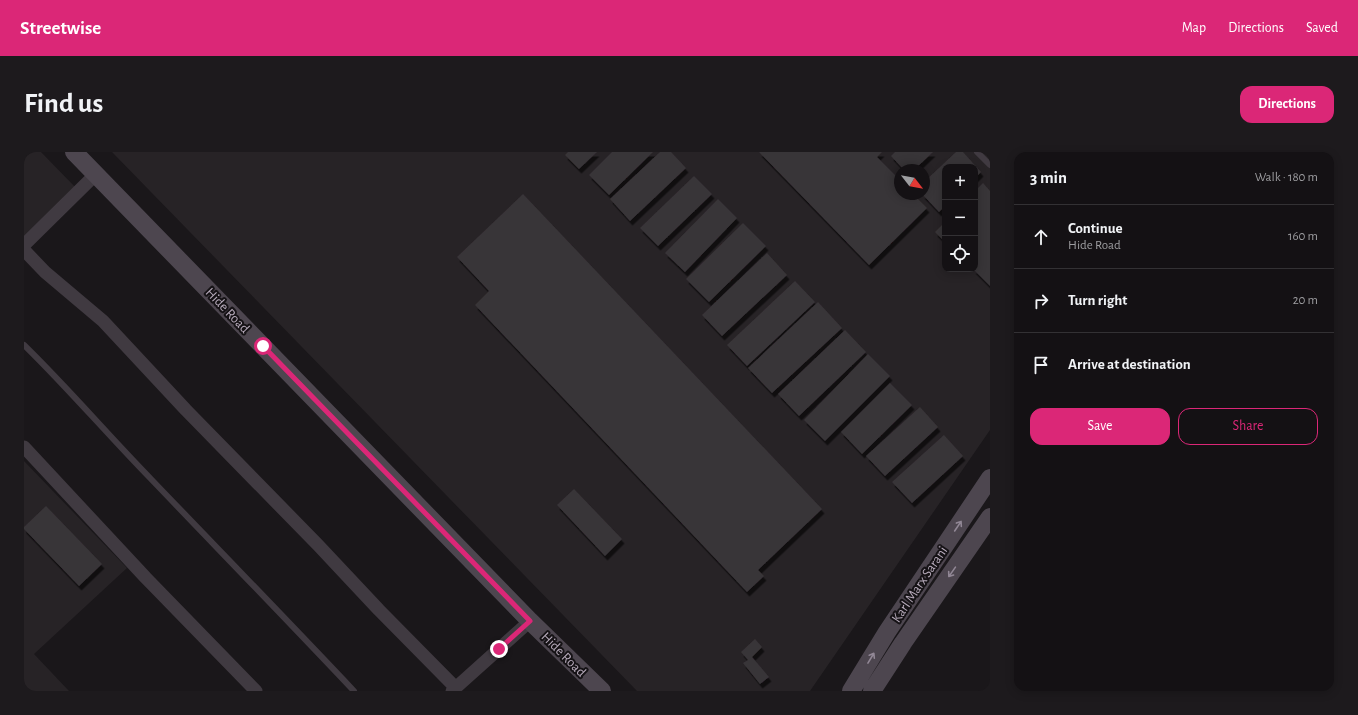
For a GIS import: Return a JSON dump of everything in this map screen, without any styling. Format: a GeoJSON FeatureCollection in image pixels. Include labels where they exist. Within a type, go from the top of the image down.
{"type":"FeatureCollection","features":[{"type":"Feature","properties":{"kind":"street","name":"Hide Road"},"geometry":{"type":"LineString","coordinates":[[74,152],[530,621],[602,691]]}},
{"type":"Feature","properties":{"kind":"street"},"geometry":{"type":"LineString","coordinates":[[24,245],[96,174]]}},
{"type":"Feature","properties":{"kind":"street"},"geometry":{"type":"LineString","coordinates":[[24,250],[45,272],[103,321],[186,410],[318,545],[454,689],[530,621]]}},
{"type":"Feature","properties":{"kind":"street"},"geometry":{"type":"LineString","coordinates":[[24,448],[146,578],[256,691]]}},
{"type":"Feature","properties":{"kind":"street","name":"Karl Marx Sarani"},"geometry":{"type":"LineString","coordinates":[[851,691],[887,632],[990,478]]}},
{"type":"Feature","properties":{"kind":"street"},"geometry":{"type":"LineString","coordinates":[[872,691],[903,643],[990,517]]}},
{"type":"Feature","properties":{"kind":"lane"},"geometry":{"type":"LineString","coordinates":[[978,152],[990,165]]}},
{"type":"Feature","properties":{"kind":"lane"},"geometry":{"type":"LineString","coordinates":[[24,345],[354,691]]}},
{"type":"Feature","properties":{"kind":"shaded area"},"geometry":{"type":"Polygon","coordinates":[[[24,152],[41,152],[76,188],[24,239],[24,152]]]}},
{"type":"Feature","properties":{"kind":"shaded area"},"geometry":{"type":"Polygon","coordinates":[[[112,152],[990,152],[990,430],[810,691],[637,691],[112,152]]]}},
{"type":"Feature","properties":{"kind":"shaded area"},"geometry":{"type":"Polygon","coordinates":[[[24,461],[127,568],[34,654],[69,691],[24,691],[24,461]]]}},
{"type":"Feature","properties":{"kind":"building"},"geometry":{"type":"Polygon","coordinates":[[[568,152],[597,152],[579,169],[565,155],[568,152]]]}},
{"type":"Feature","properties":{"kind":"building"},"geometry":{"type":"Polygon","coordinates":[[[612,152],[653,152],[609,195],[589,175],[612,152]]]}},
{"type":"Feature","properties":{"kind":"building"},"geometry":{"type":"Polygon","coordinates":[[[660,152],[671,152],[686,168],[630,221],[610,199],[660,152]]]}},
{"type":"Feature","properties":{"kind":"building"},"geometry":{"type":"Polygon","coordinates":[[[759,152],[882,152],[877,157],[894,174],[894,200],[919,200],[927,208],[869,265],[759,152]]]}},
{"type":"Feature","properties":{"kind":"building"},"geometry":{"type":"Polygon","coordinates":[[[895,152],[933,152],[920,164],[898,164],[891,156],[895,152]]]}},
{"type":"Feature","properties":{"kind":"building"},"geometry":{"type":"Polygon","coordinates":[[[956,152],[963,152],[974,164],[943,164],[956,152]]]}},
{"type":"Feature","properties":{"kind":"building"},"geometry":{"type":"Polygon","coordinates":[[[942,165],[942,209],[939,212],[928,200],[930,200],[930,176],[942,165]]]}},
{"type":"Feature","properties":{"kind":"building"},"geometry":{"type":"Polygon","coordinates":[[[694,176],[712,194],[658,246],[640,228],[694,176]]]}},
{"type":"Feature","properties":{"kind":"building"},"geometry":{"type":"Polygon","coordinates":[[[983,183],[990,191],[990,286],[976,272],[978,272],[978,188],[983,183]]]}},
{"type":"Feature","properties":{"kind":"building"},"geometry":{"type":"Polygon","coordinates":[[[523,194],[822,509],[758,570],[764,576],[747,592],[475,305],[489,291],[457,257],[523,194]]]}},
{"type":"Feature","properties":{"kind":"building"},"geometry":{"type":"Polygon","coordinates":[[[718,199],[737,218],[685,272],[665,253],[718,199]]]}},
{"type":"Feature","properties":{"kind":"building"},"geometry":{"type":"Polygon","coordinates":[[[743,223],[766,246],[709,302],[686,279],[743,223]]]}},
{"type":"Feature","properties":{"kind":"building"},"geometry":{"type":"Polygon","coordinates":[[[942,225],[942,239],[935,232],[942,225]]]}},
{"type":"Feature","properties":{"kind":"building"},"geometry":{"type":"Polygon","coordinates":[[[767,253],[787,275],[722,336],[702,315],[767,253]]]}},
{"type":"Feature","properties":{"kind":"building"},"geometry":{"type":"Polygon","coordinates":[[[795,281],[815,302],[747,366],[727,345],[795,281]]]}},
{"type":"Feature","properties":{"kind":"building"},"geometry":{"type":"Polygon","coordinates":[[[818,302],[842,328],[772,393],[748,368],[818,302]]]}},
{"type":"Feature","properties":{"kind":"building"},"geometry":{"type":"Polygon","coordinates":[[[845,330],[866,352],[799,416],[778,394],[845,330]]]}},
{"type":"Feature","properties":{"kind":"building"},"geometry":{"type":"Polygon","coordinates":[[[868,354],[890,376],[825,441],[804,420],[868,354]]]}},
{"type":"Feature","properties":{"kind":"building"},"geometry":{"type":"Polygon","coordinates":[[[890,383],[912,405],[862,454],[841,432],[890,383]]]}},
{"type":"Feature","properties":{"kind":"building"},"geometry":{"type":"Polygon","coordinates":[[[920,407],[938,427],[885,476],[866,456],[920,407]]]}},
{"type":"Feature","properties":{"kind":"building"},"geometry":{"type":"Polygon","coordinates":[[[944,435],[963,456],[912,503],[892,482],[944,435]]]}},
{"type":"Feature","properties":{"kind":"building"},"geometry":{"type":"Polygon","coordinates":[[[574,489],[622,539],[605,556],[557,505],[574,489]]]}},
{"type":"Feature","properties":{"kind":"building"},"geometry":{"type":"Polygon","coordinates":[[[46,506],[102,564],[79,586],[24,529],[24,527],[46,506]]]}},
{"type":"Feature","properties":{"kind":"building"},"geometry":{"type":"Polygon","coordinates":[[[755,639],[762,647],[752,657],[769,677],[760,684],[743,663],[748,660],[741,652],[755,639]]]}},
{"type":"Feature","properties":{"kind":"route"},"geometry":{"type":"LineString","coordinates":[[263,346],[530,621],[499,649]]}}]}
